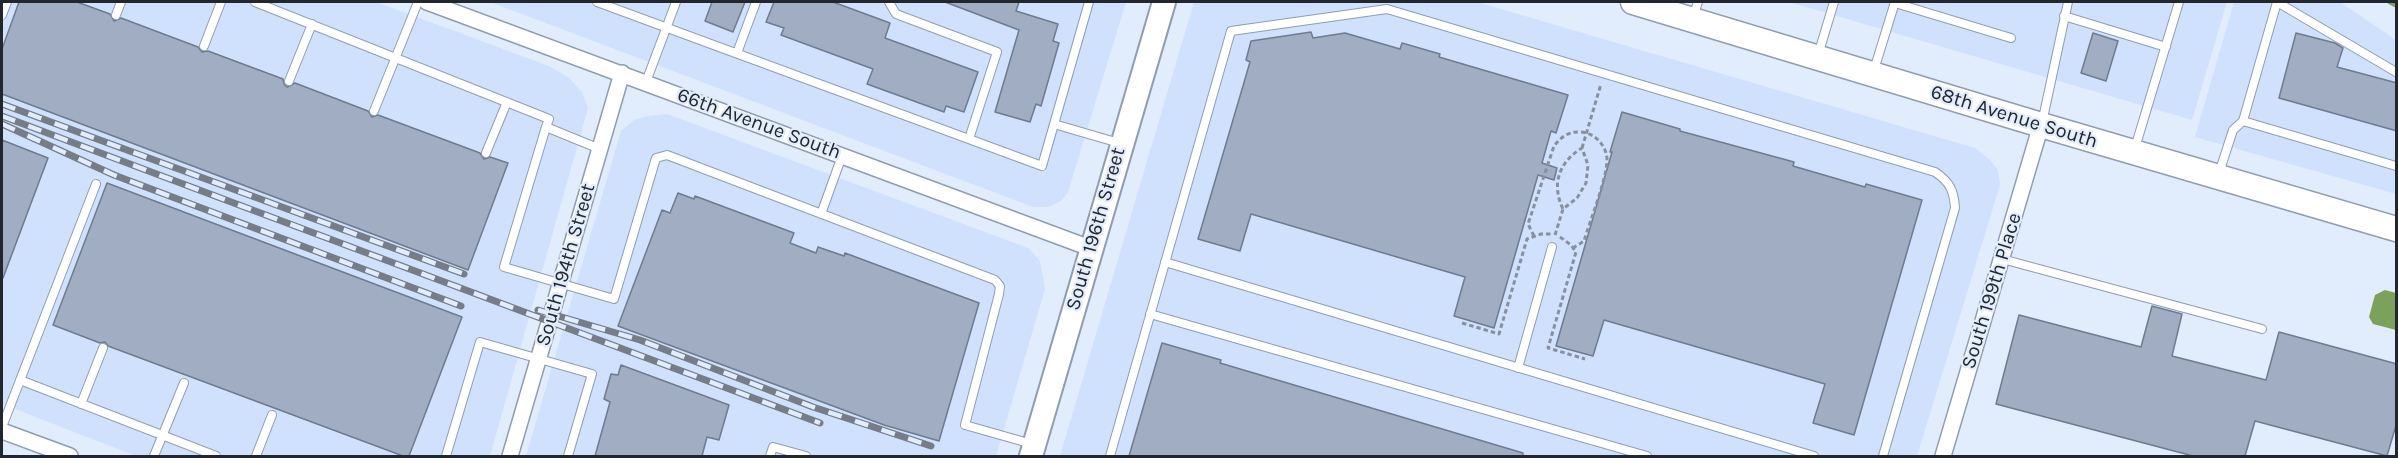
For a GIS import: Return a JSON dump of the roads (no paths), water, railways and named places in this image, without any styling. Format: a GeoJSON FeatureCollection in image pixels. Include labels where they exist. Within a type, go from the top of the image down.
{"type":"FeatureCollection","features":[{"type":"Feature","properties":{"kind":"main road","name":"South 196th Street"},"geometry":{"type":"LineString","coordinates":[[1032,451],[1164,2]]}},
{"type":"Feature","properties":{"kind":"main road","name":"68th Avenue South"},"geometry":{"type":"LineString","coordinates":[[1633,2],[1695,11],[1817,57],[2134,153],[2397,229]]}},
{"type":"Feature","properties":{"kind":"street","name":"66th Avenue South"},"geometry":{"type":"LineString","coordinates":[[427,2],[1090,248]]}},
{"type":"Feature","properties":{"kind":"street","name":"South 194th Street"},"geometry":{"type":"LineString","coordinates":[[510,456],[621,73]]}},
{"type":"Feature","properties":{"kind":"street","name":"South 199th Place"},"geometry":{"type":"LineString","coordinates":[[1945,456],[2041,125]]}},
{"type":"Feature","properties":{"kind":"street"},"geometry":{"type":"LineString","coordinates":[[2,429],[42,452],[70,456]]}},
{"type":"Feature","properties":{"kind":"lane"},"geometry":{"type":"LineString","coordinates":[[2,15],[7,2]]}},
{"type":"Feature","properties":{"kind":"lane"},"geometry":{"type":"LineString","coordinates":[[116,15],[121,2]]}},
{"type":"Feature","properties":{"kind":"lane"},"geometry":{"type":"LineString","coordinates":[[204,46],[221,2]]}},
{"type":"Feature","properties":{"kind":"lane"},"geometry":{"type":"LineString","coordinates":[[255,2],[549,119],[504,267],[614,299],[656,158],[667,155],[995,280],[1000,286],[999,294],[965,425],[1032,451]]}},
{"type":"Feature","properties":{"kind":"lane"},"geometry":{"type":"LineString","coordinates":[[374,111],[418,2]]}},
{"type":"Feature","properties":{"kind":"lane"},"geometry":{"type":"LineString","coordinates":[[597,2],[1042,166],[1089,2]]}},
{"type":"Feature","properties":{"kind":"lane"},"geometry":{"type":"LineString","coordinates":[[646,82],[676,2]]}},
{"type":"Feature","properties":{"kind":"lane"},"geometry":{"type":"LineString","coordinates":[[737,53],[756,2]]}},
{"type":"Feature","properties":{"kind":"lane"},"geometry":{"type":"LineString","coordinates":[[889,2],[896,14],[997,52],[969,139]]}},
{"type":"Feature","properties":{"kind":"lane"},"geometry":{"type":"LineString","coordinates":[[1817,57],[1834,2]]}},
{"type":"Feature","properties":{"kind":"lane"},"geometry":{"type":"LineString","coordinates":[[1873,74],[1895,2],[2011,38]]}},
{"type":"Feature","properties":{"kind":"lane"},"geometry":{"type":"LineString","coordinates":[[2041,125],[2068,2]]}},
{"type":"Feature","properties":{"kind":"lane"},"geometry":{"type":"LineString","coordinates":[[2134,153],[2179,2]]}},
{"type":"Feature","properties":{"kind":"lane"},"geometry":{"type":"LineString","coordinates":[[2218,177],[2233,130],[2243,121],[2277,2],[2397,72]]}},
{"type":"Feature","properties":{"kind":"lane"},"geometry":{"type":"LineString","coordinates":[[1110,456],[1231,31],[1387,9],[1935,172],[1946,180],[1954,193],[1955,208],[1882,456]]}},
{"type":"Feature","properties":{"kind":"lane"},"geometry":{"type":"LineString","coordinates":[[2064,16],[2166,46]]}},
{"type":"Feature","properties":{"kind":"lane"},"geometry":{"type":"LineString","coordinates":[[289,81],[312,24]]}},
{"type":"Feature","properties":{"kind":"lane"},"geometry":{"type":"LineString","coordinates":[[486,153],[507,102]]}},
{"type":"Feature","properties":{"kind":"lane"},"geometry":{"type":"LineString","coordinates":[[2243,121],[2397,166]]}},
{"type":"Feature","properties":{"kind":"lane"},"geometry":{"type":"LineString","coordinates":[[1054,124],[1121,143]]}},
{"type":"Feature","properties":{"kind":"lane"},"geometry":{"type":"LineString","coordinates":[[546,127],[600,149]]}},
{"type":"Feature","properties":{"kind":"lane"},"geometry":{"type":"LineString","coordinates":[[821,214],[843,155]]}},
{"type":"Feature","properties":{"kind":"lane"},"geometry":{"type":"LineString","coordinates":[[2,429],[96,184]]}},
{"type":"Feature","properties":{"kind":"lane"},"geometry":{"type":"LineString","coordinates":[[1518,368],[1552,248]]}},
{"type":"Feature","properties":{"kind":"lane"},"geometry":{"type":"LineString","coordinates":[[2002,259],[2262,329]]}},
{"type":"Feature","properties":{"kind":"lane"},"geometry":{"type":"LineString","coordinates":[[1165,262],[1814,456]]}},
{"type":"Feature","properties":{"kind":"lane"},"geometry":{"type":"LineString","coordinates":[[1150,314],[1647,456]]}},
{"type":"Feature","properties":{"kind":"lane"},"geometry":{"type":"LineString","coordinates":[[446,456],[480,342],[592,374],[568,456]]}},
{"type":"Feature","properties":{"kind":"lane"},"geometry":{"type":"LineString","coordinates":[[81,404],[103,348]]}},
{"type":"Feature","properties":{"kind":"lane"},"geometry":{"type":"LineString","coordinates":[[20,380],[216,456]]}},
{"type":"Feature","properties":{"kind":"lane"},"geometry":{"type":"LineString","coordinates":[[154,456],[183,383]]}},
{"type":"Feature","properties":{"kind":"lane"},"geometry":{"type":"LineString","coordinates":[[256,456],[273,415]]}},
{"type":"Feature","properties":{"kind":"lane"},"geometry":{"type":"LineString","coordinates":[[770,456],[773,447],[806,456]]}},
{"type":"Feature","properties":{"kind":"waterway"},"geometry":{"type":"LineString","coordinates":[[2390,2],[2396,5]]}},
{"type":"Feature","properties":{"kind":"railway"},"geometry":{"type":"LineString","coordinates":[[2,104],[464,274]]}},
{"type":"Feature","properties":{"kind":"railway"},"geometry":{"type":"LineString","coordinates":[[2,116],[820,423]]}},
{"type":"Feature","properties":{"kind":"railway"},"geometry":{"type":"LineString","coordinates":[[2,124],[114,175],[461,306]]}},
{"type":"Feature","properties":{"kind":"railway"},"geometry":{"type":"LineString","coordinates":[[538,310],[640,340],[813,407],[931,446]]}}]}
